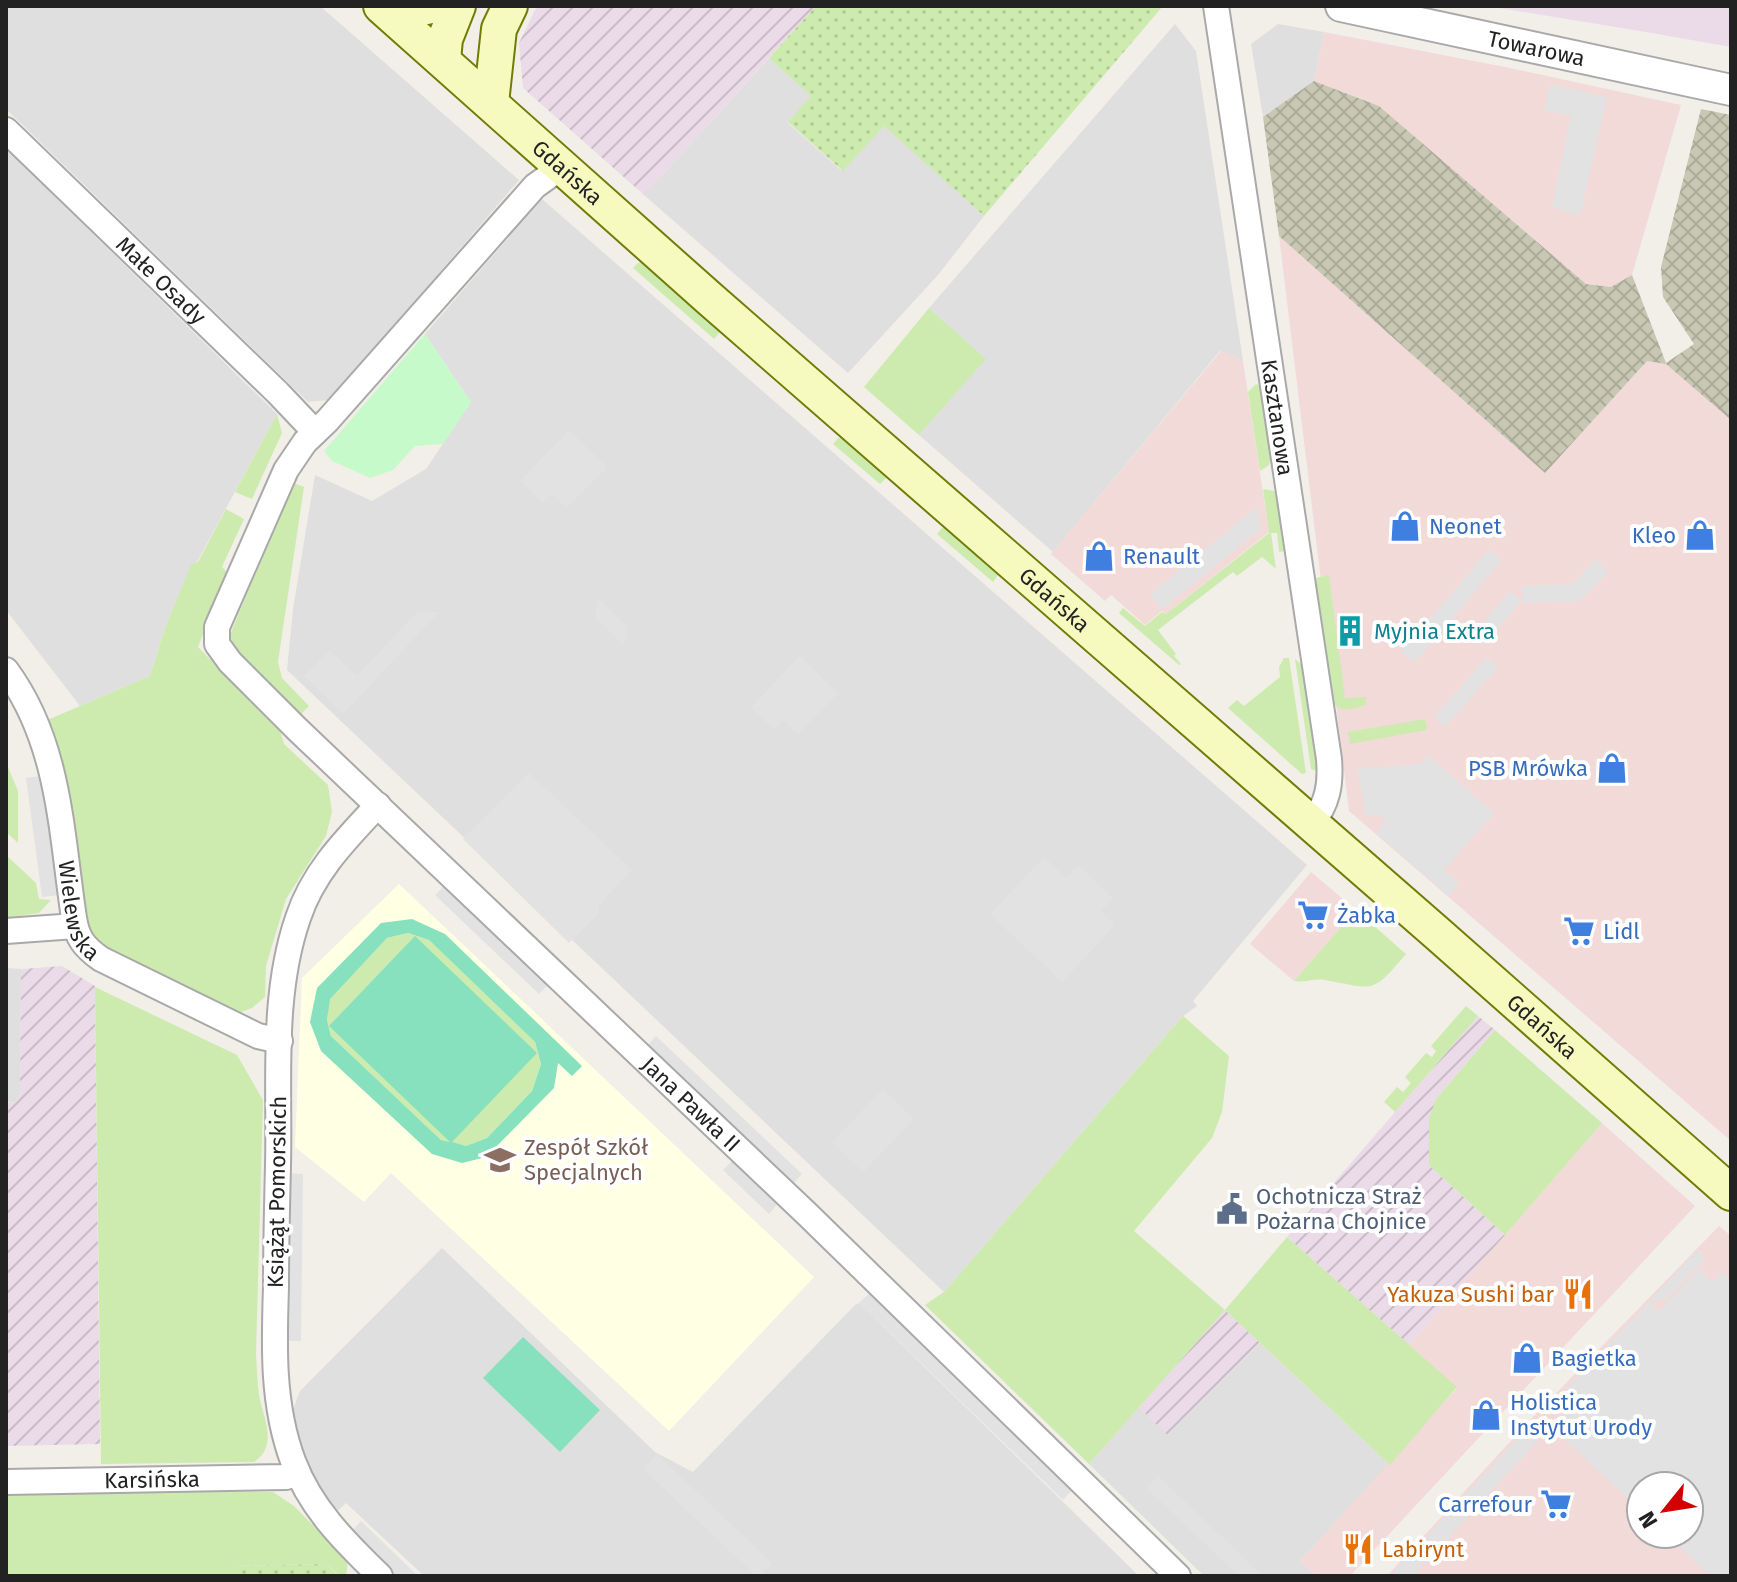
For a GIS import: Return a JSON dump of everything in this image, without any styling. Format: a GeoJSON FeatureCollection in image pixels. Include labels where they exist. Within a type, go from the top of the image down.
{"type":"FeatureCollection","features":[{"type":"Feature","properties":{"kind":"main road"},"geometry":{"type":"LineString","coordinates":[[386,11],[431,6]]}},
{"type":"Feature","properties":{"kind":"main road"},"geometry":{"type":"LineString","coordinates":[[443,60],[445,39],[458,6]]}},
{"type":"Feature","properties":{"kind":"main road","name":"Gdańska"},"geometry":{"type":"LineString","coordinates":[[386,11],[710,299],[1731,1193]]}},
{"type":"Feature","properties":{"kind":"main road"},"geometry":{"type":"LineString","coordinates":[[443,60],[504,17]]}},
{"type":"Feature","properties":{"kind":"main road"},"geometry":{"type":"LineString","coordinates":[[491,103],[504,17]]}},
{"type":"Feature","properties":{"kind":"street","name":"Kasztanowa"},"geometry":{"type":"LineString","coordinates":[[1216,6],[1329,759],[1331,782],[1326,801],[1311,824]]}},
{"type":"Feature","properties":{"kind":"street","name":"Towarowa"},"geometry":{"type":"LineString","coordinates":[[1341,6],[1731,90]]}},
{"type":"Feature","properties":{"kind":"street","name":"Małe Osady"},"geometry":{"type":"LineString","coordinates":[[6,130],[278,393],[310,437]]}},
{"type":"Feature","properties":{"kind":"street"},"geometry":{"type":"LineString","coordinates":[[310,437],[535,186],[563,166]]}},
{"type":"Feature","properties":{"kind":"street","name":"Jana Pawła II"},"geometry":{"type":"LineString","coordinates":[[310,437],[286,470],[217,627],[217,644],[230,662],[807,1214],[1178,1576]]}},
{"type":"Feature","properties":{"kind":"street","name":"Wielewska"},"geometry":{"type":"LineString","coordinates":[[6,670],[23,694],[49,753],[75,926],[80,941],[101,959],[258,1036],[280,1041]]}},
{"type":"Feature","properties":{"kind":"street","name":"Książąt Pomorskich"},"geometry":{"type":"LineString","coordinates":[[378,805],[320,871],[299,914],[287,954],[282,983],[280,1041],[274,1356],[288,1446],[309,1496],[332,1527],[380,1576]]}},
{"type":"Feature","properties":{"kind":"street"},"geometry":{"type":"LineString","coordinates":[[6,931],[75,926]]}},
{"type":"Feature","properties":{"kind":"street","name":"Karsińska"},"geometry":{"type":"LineString","coordinates":[[6,1482],[286,1477],[298,1473]]}},
{"type":"Feature","properties":{"kind":"shaded area"},"geometry":{"type":"Polygon","coordinates":[[[6,6],[320,6],[519,180],[339,390],[328,400],[308,402],[6,109],[6,6]]]}},
{"type":"Feature","properties":{"kind":"shaded area"},"geometry":{"type":"Polygon","coordinates":[[[537,6],[816,6],[644,195],[523,88],[519,43],[537,6]]]}},
{"type":"Feature","properties":{"kind":"shaded area"},"geometry":{"type":"Polygon","coordinates":[[[1487,6],[1731,6],[1731,47],[1646,32],[1487,6]]]}},
{"type":"Feature","properties":{"kind":"shaded area"},"geometry":{"type":"Polygon","coordinates":[[[1175,24],[1196,51],[1243,361],[1220,351],[1053,552],[919,435],[985,359],[929,308],[1175,24]]]}},
{"type":"Feature","properties":{"kind":"shaded area"},"geometry":{"type":"Polygon","coordinates":[[[1278,24],[1324,32],[1314,81],[1263,117],[1251,44],[1278,24]]]}},
{"type":"Feature","properties":{"kind":"shaded area"},"geometry":{"type":"Polygon","coordinates":[[[1324,32],[1681,105],[1632,275],[1611,287],[1586,284],[1379,106],[1314,81],[1324,32]]]}},
{"type":"Feature","properties":{"kind":"shaded area"},"geometry":{"type":"Polygon","coordinates":[[[769,58],[812,96],[788,123],[842,171],[884,125],[984,216],[938,275],[848,373],[644,195],[769,58]]]}},
{"type":"Feature","properties":{"kind":"shaded area"},"geometry":{"type":"Polygon","coordinates":[[[1314,81],[1379,106],[1586,284],[1611,287],[1632,275],[1666,363],[1694,344],[1663,297],[1661,267],[1701,109],[1731,115],[1731,420],[1666,364],[1647,361],[1545,473],[1279,236],[1263,117],[1314,81]]]}},
{"type":"Feature","properties":{"kind":"shaded area"},"geometry":{"type":"Polygon","coordinates":[[[1550,84],[1607,97],[1580,216],[1552,207],[1571,116],[1544,110],[1550,84]]]}},
{"type":"Feature","properties":{"kind":"shaded area"},"geometry":{"type":"Polygon","coordinates":[[[6,149],[277,414],[197,562],[191,566],[165,628],[150,676],[80,706],[6,610],[6,149]]]}},
{"type":"Feature","properties":{"kind":"shaded area"},"geometry":{"type":"Polygon","coordinates":[[[542,199],[1307,865],[1193,1001],[1197,1006],[1183,1016],[944,1292],[287,670],[293,609],[315,475],[372,501],[426,469],[471,402],[425,334],[542,199]]]}},
{"type":"Feature","properties":{"kind":"shaded area"},"geometry":{"type":"Polygon","coordinates":[[[1279,236],[1545,473],[1647,361],[1666,364],[1731,420],[1731,1141],[1349,811],[1279,236]]]}},
{"type":"Feature","properties":{"kind":"shaded area"},"geometry":{"type":"Polygon","coordinates":[[[1221,351],[1243,361],[1269,532],[1166,614],[1162,611],[1145,625],[1111,595],[1105,601],[1051,554],[1221,351]]]}},
{"type":"Feature","properties":{"kind":"shaded area"},"geometry":{"type":"Polygon","coordinates":[[[569,430],[607,467],[567,508],[552,494],[543,503],[520,481],[569,430]]]}},
{"type":"Feature","properties":{"kind":"shaded area"},"geometry":{"type":"Polygon","coordinates":[[[1257,507],[1261,529],[1162,609],[1150,594],[1257,507]]]}},
{"type":"Feature","properties":{"kind":"shaded area"},"geometry":{"type":"Polygon","coordinates":[[[1489,550],[1502,560],[1414,663],[1401,652],[1489,550]]]}},
{"type":"Feature","properties":{"kind":"shaded area"},"geometry":{"type":"Polygon","coordinates":[[[1596,559],[1608,572],[1579,601],[1522,603],[1522,586],[1572,584],[1596,559]]]}},
{"type":"Feature","properties":{"kind":"shaded area"},"geometry":{"type":"Polygon","coordinates":[[[1510,591],[1521,601],[1483,646],[1472,636],[1510,591]]]}},
{"type":"Feature","properties":{"kind":"shaded area"},"geometry":{"type":"Polygon","coordinates":[[[598,597],[628,627],[624,645],[595,618],[598,597]]]}},
{"type":"Feature","properties":{"kind":"shaded area"},"geometry":{"type":"Polygon","coordinates":[[[418,611],[439,612],[343,714],[304,676],[329,650],[357,676],[418,611]]]}},
{"type":"Feature","properties":{"kind":"shaded area"},"geometry":{"type":"Polygon","coordinates":[[[800,656],[838,693],[798,734],[783,720],[774,729],[751,707],[800,656]]]}},
{"type":"Feature","properties":{"kind":"shaded area"},"geometry":{"type":"Polygon","coordinates":[[[1487,657],[1498,667],[1446,727],[1434,717],[1487,657]]]}},
{"type":"Feature","properties":{"kind":"shaded area"},"geometry":{"type":"Polygon","coordinates":[[[1429,756],[1494,813],[1444,870],[1459,884],[1449,896],[1376,833],[1386,821],[1381,816],[1365,816],[1358,769],[1420,764],[1429,756]]]}},
{"type":"Feature","properties":{"kind":"shaded area"},"geometry":{"type":"Polygon","coordinates":[[[529,773],[632,870],[599,905],[599,913],[569,943],[463,839],[529,773]]]}},
{"type":"Feature","properties":{"kind":"shaded area"},"geometry":{"type":"Polygon","coordinates":[[[42,776],[59,895],[42,897],[26,778],[42,776]]]}},
{"type":"Feature","properties":{"kind":"shaded area"},"geometry":{"type":"Polygon","coordinates":[[[1044,857],[1066,878],[1078,865],[1113,898],[1101,911],[1115,925],[1062,982],[990,914],[1044,857]]]}},
{"type":"Feature","properties":{"kind":"shaded area"},"geometry":{"type":"Polygon","coordinates":[[[1311,872],[1356,910],[1294,981],[1250,944],[1311,872]]]}},
{"type":"Feature","properties":{"kind":"shaded area"},"geometry":{"type":"Polygon","coordinates":[[[447,883],[551,982],[539,994],[435,895],[447,883]]]}},
{"type":"Feature","properties":{"kind":"shaded area","name":"Zespół Szkół Specjalnych"},"geometry":{"type":"Polygon","coordinates":[[[399,884],[814,1277],[669,1431],[391,1173],[364,1202],[295,1147],[302,978],[399,884]]]}},
{"type":"Feature","properties":{"kind":"shaded area"},"geometry":{"type":"Polygon","coordinates":[[[62,966],[95,986],[100,1444],[6,1446],[6,1103],[16,1102],[20,1094],[21,969],[62,966]]]}},
{"type":"Feature","properties":{"kind":"shaded area"},"geometry":{"type":"Polygon","coordinates":[[[6,968],[21,969],[20,1094],[16,1102],[6,1103],[6,968]]]}},
{"type":"Feature","properties":{"kind":"shaded area"},"geometry":{"type":"Polygon","coordinates":[[[1478,1016],[1495,1030],[1436,1099],[1429,1165],[1505,1235],[1409,1345],[1287,1237],[1478,1016]]]}},
{"type":"Feature","properties":{"kind":"shaded area"},"geometry":{"type":"Polygon","coordinates":[[[656,1036],[802,1174],[792,1185],[646,1047],[656,1036]]]}},
{"type":"Feature","properties":{"kind":"shaded area"},"geometry":{"type":"Polygon","coordinates":[[[883,1089],[914,1119],[863,1172],[832,1142],[883,1089]]]}},
{"type":"Feature","properties":{"kind":"shaded area"},"geometry":{"type":"Polygon","coordinates":[[[1602,1123],[1695,1206],[1350,1576],[1316,1576],[1300,1561],[1457,1388],[1409,1345],[1602,1123]]]}},
{"type":"Feature","properties":{"kind":"shaded area"},"geometry":{"type":"Polygon","coordinates":[[[734,1159],[779,1202],[769,1214],[723,1170],[734,1159]]]}},
{"type":"Feature","properties":{"kind":"shaded area"},"geometry":{"type":"Polygon","coordinates":[[[286,1173],[303,1174],[301,1341],[284,1341],[286,1173]]]}},
{"type":"Feature","properties":{"kind":"shaded area"},"geometry":{"type":"Polygon","coordinates":[[[1719,1226],[1731,1236],[1731,1576],[1387,1576],[1529,1421],[1719,1226]]]}},
{"type":"Feature","properties":{"kind":"shaded area"},"geometry":{"type":"Polygon","coordinates":[[[442,1248],[655,1452],[693,1472],[859,1303],[1139,1576],[424,1576],[346,1503],[334,1514],[312,1480],[292,1412],[300,1391],[442,1248]]]}},
{"type":"Feature","properties":{"kind":"shaded area"},"geometry":{"type":"Polygon","coordinates":[[[1698,1250],[1706,1257],[1667,1299],[1649,1302],[1659,1311],[1699,1269],[1712,1282],[1723,1272],[1731,1280],[1731,1576],[1711,1576],[1683,1550],[1705,1550],[1705,1470],[1625,1470],[1625,1496],[1552,1427],[1576,1399],[1566,1389],[1698,1250]]]}},
{"type":"Feature","properties":{"kind":"shaded area"},"geometry":{"type":"Polygon","coordinates":[[[872,1291],[1075,1487],[1063,1500],[859,1303],[872,1291]]]}},
{"type":"Feature","properties":{"kind":"shaded area"},"geometry":{"type":"Polygon","coordinates":[[[1225,1310],[1260,1343],[1167,1435],[1139,1407],[1225,1310]]]}},
{"type":"Feature","properties":{"kind":"shaded area"},"geometry":{"type":"Polygon","coordinates":[[[1260,1343],[1390,1465],[1300,1561],[1316,1576],[1204,1576],[1089,1464],[1139,1407],[1167,1434],[1260,1343]]]}},
{"type":"Feature","properties":{"kind":"shaded area"},"geometry":{"type":"Polygon","coordinates":[[[1529,1426],[1541,1437],[1413,1576],[1390,1576],[1529,1426]]]}},
{"type":"Feature","properties":{"kind":"shaded area"},"geometry":{"type":"Polygon","coordinates":[[[657,1454],[772,1563],[760,1576],[756,1576],[643,1469],[657,1454]]]}},
{"type":"Feature","properties":{"kind":"shaded area"},"geometry":{"type":"Polygon","coordinates":[[[1158,1476],[1263,1576],[1239,1576],[1146,1488],[1158,1476]]]}},
{"type":"Feature","properties":{"kind":"shaded area"},"geometry":{"type":"Polygon","coordinates":[[[361,1521],[418,1576],[397,1576],[351,1532],[361,1521]]]}},
{"type":"Feature","properties":{"kind":"green space"},"geometry":{"type":"Polygon","coordinates":[[[816,6],[1163,6],[984,216],[884,126],[843,171],[788,122],[811,96],[769,58],[816,6]]]}},
{"type":"Feature","properties":{"kind":"green space"},"geometry":{"type":"Polygon","coordinates":[[[643,262],[719,328],[714,339],[633,268],[643,262]]]}},
{"type":"Feature","properties":{"kind":"green space"},"geometry":{"type":"Polygon","coordinates":[[[929,308],[986,359],[919,435],[864,387],[929,308]]]}},
{"type":"Feature","properties":{"kind":"green space"},"geometry":{"type":"Polygon","coordinates":[[[425,334],[471,402],[443,444],[415,446],[393,470],[370,478],[332,461],[324,451],[425,334]]]}},
{"type":"Feature","properties":{"kind":"green space"},"geometry":{"type":"Polygon","coordinates":[[[1256,384],[1261,386],[1271,457],[1269,465],[1260,471],[1248,392],[1256,384]]]}},
{"type":"Feature","properties":{"kind":"green space"},"geometry":{"type":"Polygon","coordinates":[[[277,414],[282,433],[252,499],[235,492],[277,414]]]}},
{"type":"Feature","properties":{"kind":"green space"},"geometry":{"type":"Polygon","coordinates":[[[844,437],[886,473],[880,484],[833,444],[844,437]]]}},
{"type":"Feature","properties":{"kind":"green space"},"geometry":{"type":"Polygon","coordinates":[[[293,483],[304,487],[278,662],[282,678],[309,706],[300,715],[236,652],[230,635],[293,483]]]}},
{"type":"Feature","properties":{"kind":"green space"},"geometry":{"type":"Polygon","coordinates":[[[1263,489],[1275,491],[1278,496],[1285,551],[1279,552],[1277,533],[1271,533],[1276,569],[1262,557],[1237,576],[1233,572],[1158,630],[1176,654],[1174,656],[1179,665],[1119,613],[1123,608],[1145,626],[1162,612],[1166,614],[1269,533],[1263,489]]]}},
{"type":"Feature","properties":{"kind":"green space"},"geometry":{"type":"Polygon","coordinates":[[[226,509],[244,519],[222,567],[227,572],[198,647],[280,730],[284,744],[328,785],[332,812],[326,836],[286,899],[266,966],[265,997],[252,1008],[236,1014],[91,939],[62,762],[45,721],[150,676],[165,628],[191,565],[198,562],[226,509]]]}},
{"type":"Feature","properties":{"kind":"green space"},"geometry":{"type":"Polygon","coordinates":[[[947,527],[997,571],[993,582],[937,534],[947,527]]]}},
{"type":"Feature","properties":{"kind":"green space"},"geometry":{"type":"Polygon","coordinates":[[[1329,575],[1345,698],[1366,697],[1366,705],[1349,709],[1341,709],[1334,704],[1313,584],[1316,578],[1329,575]]]}},
{"type":"Feature","properties":{"kind":"green space"},"geometry":{"type":"Polygon","coordinates":[[[1284,658],[1289,658],[1306,773],[1302,774],[1228,708],[1237,700],[1244,706],[1280,677],[1279,667],[1284,658]]]}},
{"type":"Feature","properties":{"kind":"green space"},"geometry":{"type":"Polygon","coordinates":[[[1295,659],[1302,665],[1316,771],[1311,769],[1295,659]]]}},
{"type":"Feature","properties":{"kind":"green space"},"geometry":{"type":"Polygon","coordinates":[[[1425,719],[1427,730],[1350,744],[1348,732],[1425,719]]]}},
{"type":"Feature","properties":{"kind":"green space"},"geometry":{"type":"Polygon","coordinates":[[[6,762],[18,791],[18,843],[6,832],[6,762]]]}},
{"type":"Feature","properties":{"kind":"green space"},"geometry":{"type":"Polygon","coordinates":[[[6,855],[36,883],[39,899],[51,900],[39,913],[6,918],[6,855]]]}},
{"type":"Feature","properties":{"kind":"green space"},"geometry":{"type":"Polygon","coordinates":[[[1356,910],[1406,954],[1395,967],[1371,986],[1321,980],[1294,981],[1356,910]]]}},
{"type":"Feature","properties":{"kind":"green space"},"geometry":{"type":"Polygon","coordinates":[[[412,919],[445,934],[582,1066],[572,1076],[558,1063],[554,1088],[486,1157],[462,1163],[432,1154],[321,1051],[310,1022],[317,988],[381,923],[412,919]],[[408,933],[387,938],[330,999],[327,1020],[331,1036],[441,1140],[450,1142],[329,1026],[415,936],[537,1053],[452,1142],[466,1146],[487,1138],[532,1091],[541,1064],[535,1042],[429,940],[408,933]]]}},
{"type":"Feature","properties":{"kind":"green space"},"geometry":{"type":"Polygon","coordinates":[[[408,933],[429,940],[535,1042],[541,1064],[532,1091],[487,1138],[466,1146],[441,1140],[331,1036],[327,1020],[329,999],[387,938],[408,933]]]}},
{"type":"Feature","properties":{"kind":"green space"},"geometry":{"type":"Polygon","coordinates":[[[95,987],[237,1055],[263,1100],[256,1354],[259,1395],[268,1440],[262,1455],[254,1462],[101,1464],[95,987]]]}},
{"type":"Feature","properties":{"kind":"green space"},"geometry":{"type":"Polygon","coordinates":[[[1466,1006],[1478,1016],[1395,1112],[1384,1102],[1397,1087],[1403,1092],[1411,1083],[1405,1077],[1426,1053],[1432,1057],[1436,1051],[1431,1046],[1466,1006]]]}},
{"type":"Feature","properties":{"kind":"green space"},"geometry":{"type":"Polygon","coordinates":[[[1183,1016],[1229,1056],[1222,1112],[1212,1138],[1134,1231],[1225,1310],[1089,1464],[925,1305],[944,1292],[1183,1016]]]}},
{"type":"Feature","properties":{"kind":"green space"},"geometry":{"type":"Polygon","coordinates":[[[1495,1030],[1602,1123],[1505,1235],[1429,1165],[1429,1119],[1436,1099],[1495,1030]]]}},
{"type":"Feature","properties":{"kind":"green space"},"geometry":{"type":"Polygon","coordinates":[[[1287,1237],[1457,1387],[1390,1465],[1225,1310],[1287,1237]]]}},
{"type":"Feature","properties":{"kind":"green space"},"geometry":{"type":"Polygon","coordinates":[[[523,1337],[600,1410],[560,1452],[483,1378],[523,1337]]]}},
{"type":"Feature","properties":{"kind":"green space"},"geometry":{"type":"Polygon","coordinates":[[[6,1492],[273,1492],[294,1506],[348,1561],[346,1576],[340,1576],[326,1564],[231,1566],[230,1576],[6,1576],[6,1492]]]}},
{"type":"Feature","properties":{"kind":"green space"},"geometry":{"type":"Polygon","coordinates":[[[326,1564],[339,1576],[230,1576],[230,1566],[326,1564]]]}},
{"type":"Feature","properties":{"kind":"place","name":"Neonet"},"geometry":{"type":"Point","coordinates":[1405,526]}},
{"type":"Feature","properties":{"kind":"place","name":"Kleo"},"geometry":{"type":"Point","coordinates":[1700,535]}},
{"type":"Feature","properties":{"kind":"place","name":"Renault"},"geometry":{"type":"Point","coordinates":[1099,556]}},
{"type":"Feature","properties":{"kind":"place","name":"Myjnia Extra"},"geometry":{"type":"Point","coordinates":[1350,631]}},
{"type":"Feature","properties":{"kind":"place","name":"PSB Mrówka"},"geometry":{"type":"Point","coordinates":[1612,768]}},
{"type":"Feature","properties":{"kind":"place","name":"Żabka"},"geometry":{"type":"Point","coordinates":[1313,915]}},
{"type":"Feature","properties":{"kind":"place","name":"Lidl"},"geometry":{"type":"Point","coordinates":[1579,931]}},
{"type":"Feature","properties":{"kind":"place","name":"Zespół Szkół Specjalnych"},"geometry":{"type":"Point","coordinates":[500,1160]}},
{"type":"Feature","properties":{"kind":"place","name":"Ochotnicza Straż Pożarna Chojnice"},"geometry":{"type":"Point","coordinates":[1232,1209]}},
{"type":"Feature","properties":{"kind":"place","name":"Yakuza Sushi bar"},"geometry":{"type":"Point","coordinates":[1578,1294]}},
{"type":"Feature","properties":{"kind":"place","name":"Bagietka"},"geometry":{"type":"Point","coordinates":[1527,1358]}},
{"type":"Feature","properties":{"kind":"place","name":"Holistica Instytut Urody"},"geometry":{"type":"Point","coordinates":[1486,1415]}},
{"type":"Feature","properties":{"kind":"place","name":"Carrefour"},"geometry":{"type":"Point","coordinates":[1556,1504]}},
{"type":"Feature","properties":{"kind":"place","name":"Labirynt"},"geometry":{"type":"Point","coordinates":[1358,1549]}}]}
